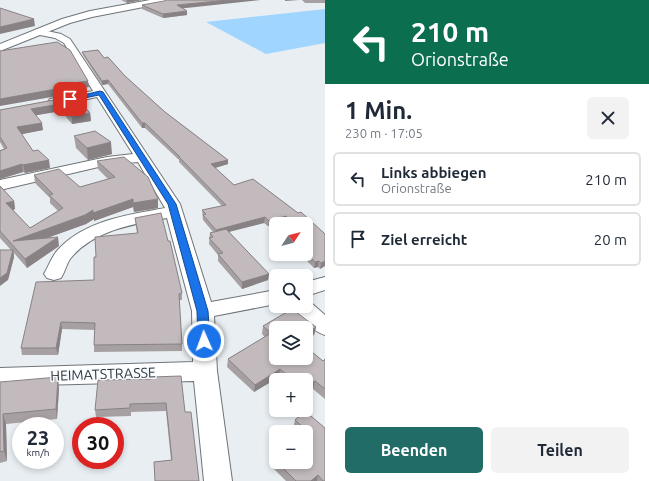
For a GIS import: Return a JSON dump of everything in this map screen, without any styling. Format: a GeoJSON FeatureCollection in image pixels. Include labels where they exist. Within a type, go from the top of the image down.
{"type":"FeatureCollection","features":[{"type":"Feature","properties":{"kind":"main road"},"geometry":{"type":"LineString","coordinates":[[0,48],[38,32],[90,14],[164,0]]}},
{"type":"Feature","properties":{"kind":"street"},"geometry":{"type":"LineString","coordinates":[[38,32],[58,36],[67,41],[172,204],[203,311],[206,371],[218,481]]}},
{"type":"Feature","properties":{"kind":"street"},"geometry":{"type":"LineString","coordinates":[[40,105],[100,92]]}},
{"type":"Feature","properties":{"kind":"street"},"geometry":{"type":"LineString","coordinates":[[0,185],[108,161],[141,157]]}},
{"type":"Feature","properties":{"kind":"street"},"geometry":{"type":"LineString","coordinates":[[54,274],[63,255],[84,238],[119,221],[174,211]]}},
{"type":"Feature","properties":{"kind":"street"},"geometry":{"type":"LineString","coordinates":[[313,287],[325,283]]}},
{"type":"Feature","properties":{"kind":"street"},"geometry":{"type":"LineString","coordinates":[[203,311],[269,298]]}},
{"type":"Feature","properties":{"kind":"street"},"geometry":{"type":"LineString","coordinates":[[310,313],[325,327]]}},
{"type":"Feature","properties":{"kind":"street","name":"HEIMATSTRASSE"},"geometry":{"type":"LineString","coordinates":[[0,377],[206,371]]}},
{"type":"Feature","properties":{"kind":"shaded area"},"geometry":{"type":"Polygon","coordinates":[[[325,9],[325,43],[266,54],[206,22],[325,9]]]}},
{"type":"Feature","properties":{"kind":"building"},"geometry":{"type":"Polygon","coordinates":[[[166,0],[228,0],[177,5],[187,11],[163,14],[142,5],[166,0]]]}},
{"type":"Feature","properties":{"kind":"building"},"geometry":{"type":"Polygon","coordinates":[[[0,8],[34,19],[0,27],[0,8]]]}},
{"type":"Feature","properties":{"kind":"building"},"geometry":{"type":"Polygon","coordinates":[[[57,42],[70,50],[88,81],[66,84],[68,87],[0,99],[0,51],[57,42]]]}},
{"type":"Feature","properties":{"kind":"building"},"geometry":{"type":"Polygon","coordinates":[[[98,50],[104,58],[108,57],[125,76],[165,112],[228,160],[211,164],[234,185],[253,179],[298,213],[301,212],[306,217],[269,217],[269,221],[265,217],[216,230],[203,215],[206,214],[202,210],[226,205],[180,157],[145,123],[142,123],[108,80],[102,81],[82,52],[98,50]]]}},
{"type":"Feature","properties":{"kind":"building"},"geometry":{"type":"Polygon","coordinates":[[[75,96],[90,113],[72,117],[60,104],[31,109],[42,123],[17,127],[33,151],[38,150],[49,160],[22,164],[0,171],[0,151],[7,148],[0,137],[0,110],[75,96]]]}},
{"type":"Feature","properties":{"kind":"building"},"geometry":{"type":"Polygon","coordinates":[[[95,131],[111,142],[87,148],[74,136],[95,131]]]}},
{"type":"Feature","properties":{"kind":"building"},"geometry":{"type":"Polygon","coordinates":[[[124,157],[148,177],[158,199],[133,203],[133,199],[93,213],[93,210],[85,215],[13,241],[58,237],[25,259],[0,231],[0,186],[14,201],[6,203],[30,228],[63,208],[49,195],[53,194],[34,175],[59,169],[80,187],[115,177],[97,161],[124,157]]]}},
{"type":"Feature","properties":{"kind":"building"},"geometry":{"type":"Polygon","coordinates":[[[161,213],[168,241],[170,241],[182,293],[179,294],[182,344],[94,345],[95,323],[61,322],[56,348],[21,348],[36,282],[94,280],[94,257],[96,257],[95,237],[138,233],[135,218],[161,213]]]}},
{"type":"Feature","properties":{"kind":"building"},"geometry":{"type":"Polygon","coordinates":[[[313,223],[325,234],[325,261],[321,263],[319,261],[315,262],[313,260],[313,223]]]}},
{"type":"Feature","properties":{"kind":"building"},"geometry":{"type":"Polygon","coordinates":[[[226,229],[269,274],[242,282],[218,254],[223,253],[209,238],[213,237],[210,233],[226,229]]]}},
{"type":"Feature","properties":{"kind":"building"},"geometry":{"type":"Polygon","coordinates":[[[0,250],[13,250],[7,273],[0,278],[0,250]]]}},
{"type":"Feature","properties":{"kind":"building"},"geometry":{"type":"Polygon","coordinates":[[[285,313],[297,313],[308,321],[272,321],[285,313]]]}},
{"type":"Feature","properties":{"kind":"building"},"geometry":{"type":"Polygon","coordinates":[[[269,322],[269,331],[263,326],[269,322]]]}},
{"type":"Feature","properties":{"kind":"building"},"geometry":{"type":"Polygon","coordinates":[[[269,334],[269,365],[313,365],[313,353],[323,361],[325,359],[325,389],[315,381],[313,382],[313,373],[285,373],[280,369],[274,373],[269,373],[269,376],[255,385],[228,359],[269,334]]]}},
{"type":"Feature","properties":{"kind":"building"},"geometry":{"type":"Polygon","coordinates":[[[181,376],[185,412],[191,412],[199,481],[155,481],[154,462],[172,460],[166,403],[130,404],[130,408],[95,410],[98,380],[151,379],[151,377],[181,376]]]}},
{"type":"Feature","properties":{"kind":"building"},"geometry":{"type":"Polygon","coordinates":[[[58,377],[56,409],[3,414],[4,451],[0,452],[0,382],[58,377]]]}},
{"type":"Feature","properties":{"kind":"building"},"geometry":{"type":"Polygon","coordinates":[[[298,417],[312,417],[325,428],[325,481],[323,481],[318,475],[311,481],[296,481],[284,469],[313,469],[313,425],[301,425],[295,420],[298,417]]]}},
{"type":"Feature","properties":{"kind":"route"},"geometry":{"type":"LineString","coordinates":[[70,99],[100,92],[172,204],[203,311],[204,341]]}}]}
